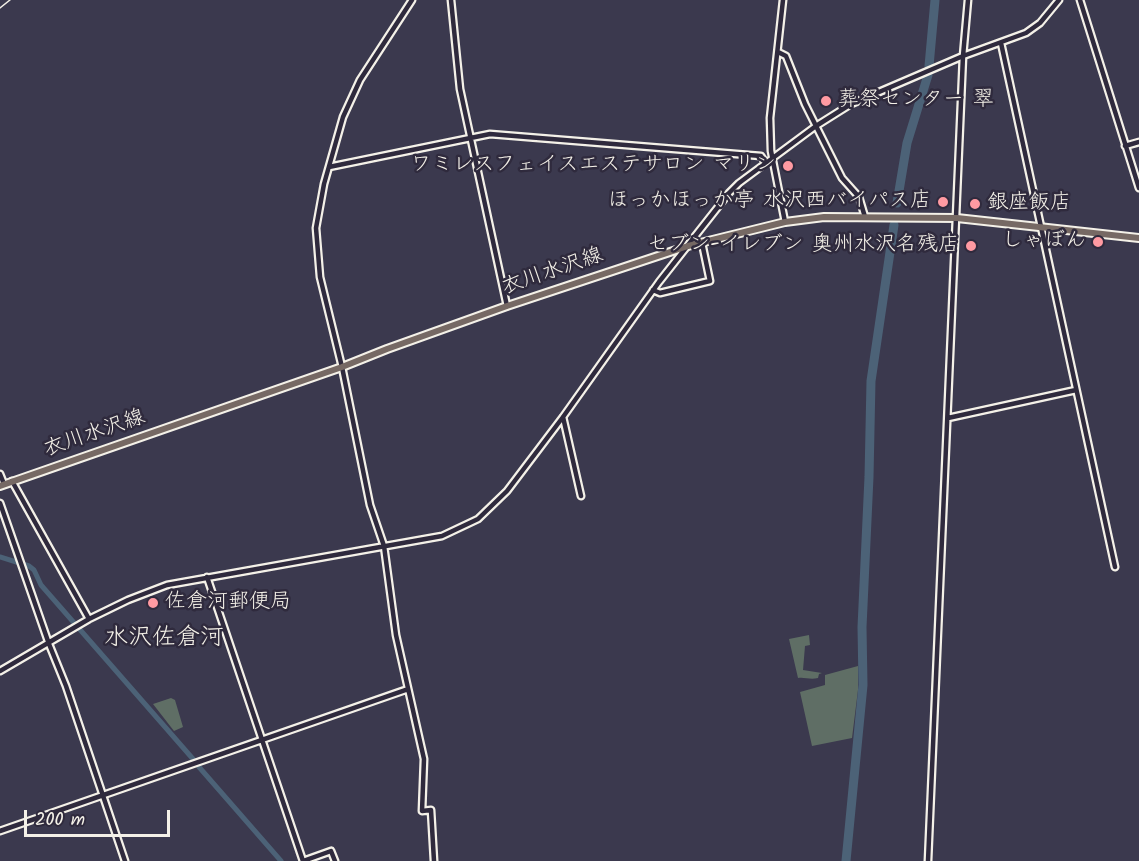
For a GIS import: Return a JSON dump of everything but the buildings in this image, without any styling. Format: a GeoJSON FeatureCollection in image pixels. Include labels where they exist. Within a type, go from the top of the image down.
{"type":"FeatureCollection","features":[{"type":"Feature","properties":{"kind":"main road","name":"衣川水沢線"},"geometry":{"type":"LineString","coordinates":[[2,485],[342,367],[507,306],[688,246],[785,222],[824,217],[957,218],[1139,238]]}},
{"type":"Feature","properties":{"kind":"street"},"geometry":{"type":"LineString","coordinates":[[412,0],[360,80],[343,117],[316,228],[320,277],[342,367],[370,505],[384,546],[396,634],[424,759],[422,811],[431,810],[434,861]]}},
{"type":"Feature","properties":{"kind":"street"},"geometry":{"type":"LineString","coordinates":[[451,0],[460,89],[507,306]]}},
{"type":"Feature","properties":{"kind":"street"},"geometry":{"type":"LineString","coordinates":[[783,0],[770,118],[772,158],[785,222]]}},
{"type":"Feature","properties":{"kind":"street"},"geometry":{"type":"LineString","coordinates":[[928,861],[963,56],[969,0]]}},
{"type":"Feature","properties":{"kind":"street"},"geometry":{"type":"LineString","coordinates":[[0,671],[89,619],[128,600],[167,585],[442,536],[478,519],[507,490],[563,417],[653,290],[729,193],[765,162],[851,104],[963,56],[1026,33],[1040,23],[1059,0]]}},
{"type":"Feature","properties":{"kind":"street"},"geometry":{"type":"LineString","coordinates":[[1080,0],[1139,188]]}},
{"type":"Feature","properties":{"kind":"street"},"geometry":{"type":"LineString","coordinates":[[1002,43],[1115,567]]}},
{"type":"Feature","properties":{"kind":"street"},"geometry":{"type":"LineString","coordinates":[[778,52],[786,56],[798,90],[842,178],[859,197],[865,217]]}},
{"type":"Feature","properties":{"kind":"street"},"geometry":{"type":"LineString","coordinates":[[329,167],[484,135],[761,156],[765,162]]}},
{"type":"Feature","properties":{"kind":"street"},"geometry":{"type":"LineString","coordinates":[[1125,146],[1139,141]]}},
{"type":"Feature","properties":{"kind":"street"},"geometry":{"type":"LineString","coordinates":[[653,290],[660,293],[709,282],[702,243]]}},
{"type":"Feature","properties":{"kind":"street"},"geometry":{"type":"LineString","coordinates":[[948,418],[1076,390]]}},
{"type":"Feature","properties":{"kind":"street"},"geometry":{"type":"LineString","coordinates":[[563,417],[581,496]]}},
{"type":"Feature","properties":{"kind":"street"},"geometry":{"type":"LineString","coordinates":[[0,474],[2,485]]}},
{"type":"Feature","properties":{"kind":"street"},"geometry":{"type":"LineString","coordinates":[[12,481],[89,619]]}},
{"type":"Feature","properties":{"kind":"street"},"geometry":{"type":"LineString","coordinates":[[0,503],[66,686],[125,861]]}},
{"type":"Feature","properties":{"kind":"street"},"geometry":{"type":"LineString","coordinates":[[207,577],[303,861],[332,851],[335,861]]}},
{"type":"Feature","properties":{"kind":"street"},"geometry":{"type":"LineString","coordinates":[[0,831],[408,689]]}},
{"type":"Feature","properties":{"kind":"green space"},"geometry":{"type":"Polygon","coordinates":[[[809,635],[810,645],[805,646],[803,670],[822,673],[818,678],[798,678],[789,639],[809,635]]]}},
{"type":"Feature","properties":{"kind":"green space"},"geometry":{"type":"Polygon","coordinates":[[[858,666],[858,690],[852,738],[812,746],[800,692],[825,685],[825,675],[858,666]]]}},
{"type":"Feature","properties":{"kind":"green space"},"geometry":{"type":"Polygon","coordinates":[[[171,698],[175,700],[183,727],[174,731],[153,704],[171,698]]]}},
{"type":"Feature","properties":{"kind":"waterway"},"geometry":{"type":"LineString","coordinates":[[929,66],[935,0]]}},
{"type":"Feature","properties":{"kind":"waterway"},"geometry":{"type":"LineString","coordinates":[[897,203],[907,143],[928,75]]}},
{"type":"Feature","properties":{"kind":"waterway"},"geometry":{"type":"LineString","coordinates":[[846,861],[863,685],[862,627],[871,381],[894,225]]}},
{"type":"Feature","properties":{"kind":"waterway"},"geometry":{"type":"LineString","coordinates":[[0,557],[29,566],[34,570],[41,585],[193,759]]}},
{"type":"Feature","properties":{"kind":"waterway"},"geometry":{"type":"LineString","coordinates":[[199,767],[281,861]]}},
{"type":"Feature","properties":{"kind":"railway"},"geometry":{"type":"LineString","coordinates":[[0,8],[10,0]]}},
{"type":"Feature","properties":{"kind":"place","name":"葬祭センター 翠"},"geometry":{"type":"Point","coordinates":[826,101]}},
{"type":"Feature","properties":{"kind":"place","name":"ワミレスフェイスエステサロン マリン"},"geometry":{"type":"Point","coordinates":[788,166]}},
{"type":"Feature","properties":{"kind":"place","name":"ほっかほっか亭 水沢西バイパス店"},"geometry":{"type":"Point","coordinates":[943,202]}},
{"type":"Feature","properties":{"kind":"place","name":"銀座飯店"},"geometry":{"type":"Point","coordinates":[975,204]}},
{"type":"Feature","properties":{"kind":"place","name":"しゃぼん"},"geometry":{"type":"Point","coordinates":[1098,242]}},
{"type":"Feature","properties":{"kind":"place","name":"セブン-イレブン 奥州水沢名残店"},"geometry":{"type":"Point","coordinates":[971,246]}},
{"type":"Feature","properties":{"kind":"place","name":"佐倉河郵便局"},"geometry":{"type":"Point","coordinates":[153,603]}},
{"type":"Feature","properties":{"kind":"district","name":"水沢佐倉河"},"geometry":{"type":"Point","coordinates":[164,640]}}]}
